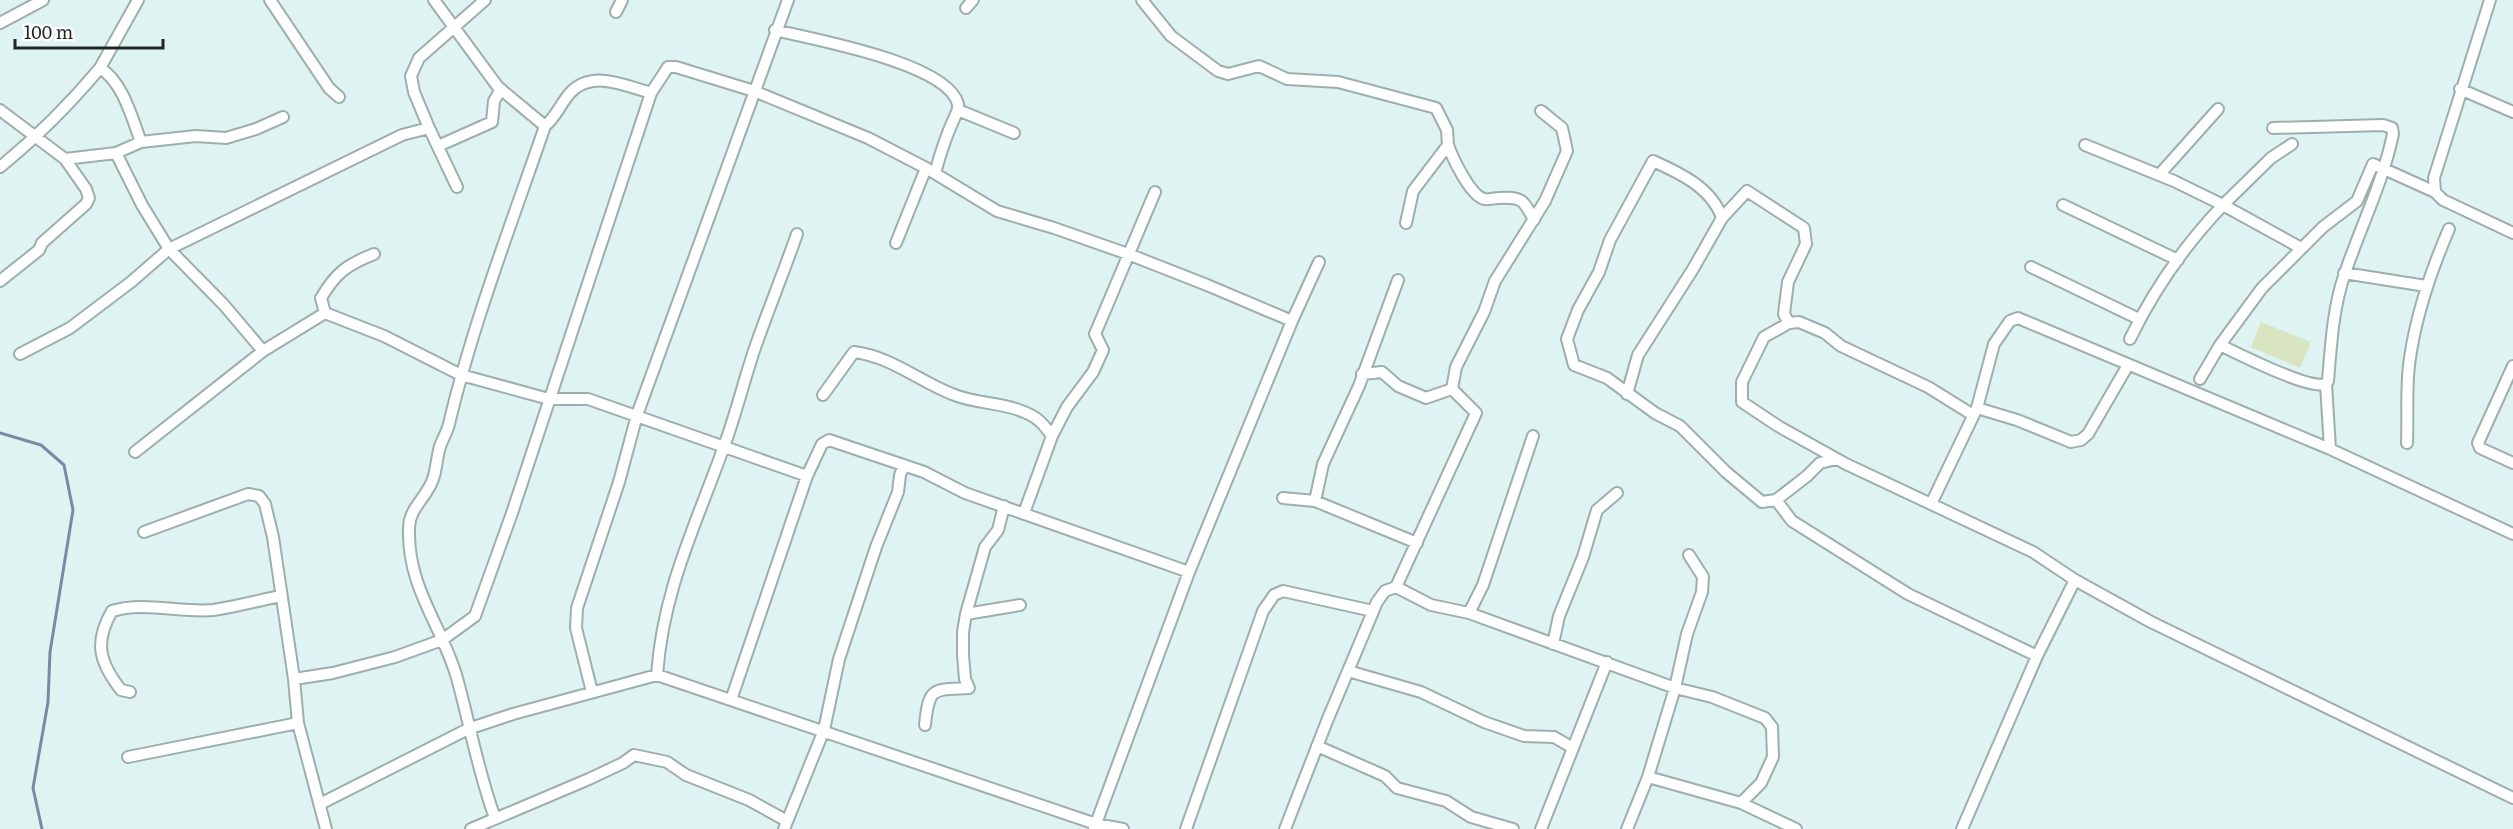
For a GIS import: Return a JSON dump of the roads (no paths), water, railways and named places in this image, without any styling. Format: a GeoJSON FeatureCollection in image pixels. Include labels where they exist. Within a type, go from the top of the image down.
{"type":"FeatureCollection","features":[{"type":"Feature","properties":{"kind":"street"},"geometry":{"type":"LineString","coordinates":[[0,23],[43,0]]}},
{"type":"Feature","properties":{"kind":"street"},"geometry":{"type":"LineString","coordinates":[[0,167],[36,137],[72,101],[100,68],[138,0]]}},
{"type":"Feature","properties":{"kind":"street"},"geometry":{"type":"LineString","coordinates":[[270,0],[329,88],[339,97]]}},
{"type":"Feature","properties":{"kind":"street"},"geometry":{"type":"LineString","coordinates":[[434,0],[479,63],[490,73],[501,89],[544,126]]}},
{"type":"Feature","properties":{"kind":"street"},"geometry":{"type":"LineString","coordinates":[[457,188],[414,92],[411,76],[419,58],[485,0]]}},
{"type":"Feature","properties":{"kind":"street"},"geometry":{"type":"LineString","coordinates":[[616,12],[622,0]]}},
{"type":"Feature","properties":{"kind":"street"},"geometry":{"type":"LineString","coordinates":[[592,692],[576,628],[577,608],[619,482],[637,415],[775,30],[788,0]]}},
{"type":"Feature","properties":{"kind":"street"},"geometry":{"type":"LineString","coordinates":[[1142,0],[1171,36],[1218,71],[1228,74],[1259,66],[1287,79],[1338,82],[1436,108],[1447,130],[1448,145],[1467,186],[1484,199],[1517,197],[1525,203],[1534,220]]}},
{"type":"Feature","properties":{"kind":"street"},"geometry":{"type":"LineString","coordinates":[[2435,192],[2434,178],[2460,89],[2490,0]]}},
{"type":"Feature","properties":{"kind":"street"},"geometry":{"type":"LineString","coordinates":[[775,30],[889,57],[948,89],[958,104],[958,110],[896,243]]}},
{"type":"Feature","properties":{"kind":"street"},"geometry":{"type":"LineString","coordinates":[[294,679],[333,673],[395,657],[442,640],[476,616],[651,93],[668,67],[676,67],[754,91],[868,138],[930,170],[997,211],[1128,254],[1292,321]]}},
{"type":"Feature","properties":{"kind":"street"},"geometry":{"type":"LineString","coordinates":[[100,68],[111,75],[129,110],[141,142]]}},
{"type":"Feature","properties":{"kind":"street"},"geometry":{"type":"LineString","coordinates":[[495,818],[468,729],[456,676],[416,584],[409,530],[413,510],[434,479],[439,448],[448,427],[461,375],[544,126],[554,119],[570,93],[592,81],[603,79],[651,93]]}},
{"type":"Feature","properties":{"kind":"street"},"geometry":{"type":"LineString","coordinates":[[438,146],[492,122],[494,101],[501,89]]}},
{"type":"Feature","properties":{"kind":"street"},"geometry":{"type":"LineString","coordinates":[[2460,89],[2513,112]]}},
{"type":"Feature","properties":{"kind":"street"},"geometry":{"type":"LineString","coordinates":[[0,110],[65,159],[86,189],[89,198],[86,204],[42,243],[39,250],[0,281]]}},
{"type":"Feature","properties":{"kind":"street"},"geometry":{"type":"LineString","coordinates":[[958,110],[1014,133]]}},
{"type":"Feature","properties":{"kind":"street"},"geometry":{"type":"LineString","coordinates":[[2159,175],[2218,110]]}},
{"type":"Feature","properties":{"kind":"street"},"geometry":{"type":"LineString","coordinates":[[1452,390],[1456,367],[1484,312],[1495,281],[1545,201],[1567,151],[1562,128],[1541,111]]}},
{"type":"Feature","properties":{"kind":"street"},"geometry":{"type":"LineString","coordinates":[[65,159],[116,153],[141,142],[196,136],[226,138],[283,117]]}},
{"type":"Feature","properties":{"kind":"street"},"geometry":{"type":"LineString","coordinates":[[2273,128],[2388,126],[2392,128],[2393,134],[2385,169],[2368,207],[2344,273],[2335,313],[2326,384],[2330,449]]}},
{"type":"Feature","properties":{"kind":"street"},"geometry":{"type":"LineString","coordinates":[[20,354],[70,328],[169,249],[402,135],[429,128]]}},
{"type":"Feature","properties":{"kind":"street"},"geometry":{"type":"LineString","coordinates":[[2130,339],[2139,319],[2178,260],[2223,204],[2271,158],[2292,144]]}},
{"type":"Feature","properties":{"kind":"street"},"geometry":{"type":"LineString","coordinates":[[1406,223],[1413,191],[1448,145]]}},
{"type":"Feature","properties":{"kind":"street"},"geometry":{"type":"LineString","coordinates":[[2085,145],[2223,204],[2301,249]]}},
{"type":"Feature","properties":{"kind":"street"},"geometry":{"type":"LineString","coordinates":[[116,153],[142,206],[169,249],[224,305],[262,351]]}},
{"type":"Feature","properties":{"kind":"street"},"geometry":{"type":"LineString","coordinates":[[1722,218],[1718,207],[1700,187],[1680,173],[1653,161],[1610,240],[1599,272],[1584,297],[1566,339],[1574,365],[1607,378],[1627,394],[1680,426],[1762,502],[1776,500],[1820,463],[1836,459]]}},
{"type":"Feature","properties":{"kind":"street"},"geometry":{"type":"LineString","coordinates":[[2200,380],[2220,345],[2262,288],[2301,249],[2356,201],[2373,164],[2435,192],[2457,208],[2513,233]]}},
{"type":"Feature","properties":{"kind":"street"},"geometry":{"type":"LineString","coordinates":[[1627,394],[1638,355],[1722,218],[1747,191],[1804,228],[1806,244],[1788,282],[1784,314],[1789,323]]}},
{"type":"Feature","properties":{"kind":"street"},"geometry":{"type":"LineString","coordinates":[[1024,513],[1052,436],[1067,407],[1094,372],[1102,350],[1095,334],[1155,192]]}},
{"type":"Feature","properties":{"kind":"street"},"geometry":{"type":"LineString","coordinates":[[2356,201],[2368,207]]}},
{"type":"Feature","properties":{"kind":"street"},"geometry":{"type":"LineString","coordinates":[[2063,206],[2178,260]]}},
{"type":"Feature","properties":{"kind":"street"},"geometry":{"type":"LineString","coordinates":[[2407,443],[2409,365],[2426,286],[2449,228]]}},
{"type":"Feature","properties":{"kind":"street"},"geometry":{"type":"LineString","coordinates":[[657,675],[659,649],[669,597],[690,532],[724,448],[756,345],[797,234]]}},
{"type":"Feature","properties":{"kind":"street"},"geometry":{"type":"LineString","coordinates":[[325,314],[321,298],[334,278],[352,262],[374,254]]}},
{"type":"Feature","properties":{"kind":"street"},"geometry":{"type":"LineString","coordinates":[[1095,826],[1189,572],[1292,321],[1319,262]]}},
{"type":"Feature","properties":{"kind":"street"},"geometry":{"type":"LineString","coordinates":[[2031,267],[2139,319]]}},
{"type":"Feature","properties":{"kind":"street"},"geometry":{"type":"LineString","coordinates":[[2344,273],[2426,286]]}},
{"type":"Feature","properties":{"kind":"street"},"geometry":{"type":"LineString","coordinates":[[1315,501],[1323,464],[1362,374],[1398,280]]}},
{"type":"Feature","properties":{"kind":"street"},"geometry":{"type":"LineString","coordinates":[[325,314],[384,336],[461,375],[549,399],[588,399],[807,476]]}},
{"type":"Feature","properties":{"kind":"street"},"geometry":{"type":"LineString","coordinates":[[135,452],[262,351],[325,314]]}},
{"type":"Feature","properties":{"kind":"street"},"geometry":{"type":"LineString","coordinates":[[1931,504],[1975,411],[1994,344],[2010,321],[2018,318],[2330,449],[2513,534]]}},
{"type":"Feature","properties":{"kind":"street"},"geometry":{"type":"LineString","coordinates":[[2128,365],[2088,434],[2081,440],[2071,442],[2017,420],[1975,411],[1841,346],[1826,333],[1799,322],[1789,323],[1764,337],[1742,382],[1742,402],[1778,426],[1836,459],[2033,552],[2075,580],[2151,622],[2513,798]]}},
{"type":"Feature","properties":{"kind":"street"},"geometry":{"type":"LineString","coordinates":[[2220,345],[2318,386],[2326,384]]}},
{"type":"Feature","properties":{"kind":"street"},"geometry":{"type":"LineString","coordinates":[[824,395],[854,352],[875,355],[952,395],[1023,411],[1041,421],[1052,436]]}},
{"type":"Feature","properties":{"kind":"street"},"geometry":{"type":"LineString","coordinates":[[2513,366],[2508,390],[2478,446],[2513,463]]}},
{"type":"Feature","properties":{"kind":"street"},"geometry":{"type":"LineString","coordinates":[[1362,374],[1382,372],[1398,386],[1426,398],[1452,390]]}},
{"type":"Feature","properties":{"kind":"street"},"geometry":{"type":"LineString","coordinates":[[1285,829],[1373,611],[1385,591],[1396,587],[1476,413],[1452,390]]}},
{"type":"Feature","properties":{"kind":"street"},"geometry":{"type":"LineString","coordinates":[[1469,613],[1483,585],[1533,436]]}},
{"type":"Feature","properties":{"kind":"street"},"geometry":{"type":"LineString","coordinates":[[732,700],[807,476],[822,444],[829,440],[924,472],[964,493],[1189,572]]}},
{"type":"Feature","properties":{"kind":"street"},"geometry":{"type":"LineString","coordinates":[[471,829],[589,779],[623,763],[634,754],[667,762],[686,776],[749,800],[786,825],[824,730],[839,659],[876,547],[898,492],[904,465]]}},
{"type":"Feature","properties":{"kind":"street"},"geometry":{"type":"LineString","coordinates":[[1554,644],[1559,616],[1583,557],[1597,510],[1617,493]]}},
{"type":"Feature","properties":{"kind":"street"},"geometry":{"type":"LineString","coordinates":[[144,532],[248,494],[260,496],[265,504],[273,537],[294,679],[298,723],[326,829]]}},
{"type":"Feature","properties":{"kind":"street"},"geometry":{"type":"LineString","coordinates":[[1283,498],[1315,501],[1417,543]]}},
{"type":"Feature","properties":{"kind":"street"},"geometry":{"type":"LineString","coordinates":[[1776,500],[1792,521],[1908,594],[2037,656]]}},
{"type":"Feature","properties":{"kind":"street"},"geometry":{"type":"LineString","coordinates":[[925,725],[927,704],[933,693],[945,687],[969,688],[965,679],[963,655],[966,614],[985,547],[998,530],[1004,506]]}},
{"type":"Feature","properties":{"kind":"street"},"geometry":{"type":"LineString","coordinates":[[1627,829],[1648,777],[1675,688],[1687,634],[1702,592],[1703,578],[1689,555]]}},
{"type":"Feature","properties":{"kind":"street"},"geometry":{"type":"LineString","coordinates":[[1962,829],[2037,656],[2075,580]]}},
{"type":"Feature","properties":{"kind":"street"},"geometry":{"type":"LineString","coordinates":[[1396,587],[1431,605],[1469,613],[1675,688],[1712,698],[1766,718],[1772,727],[1773,758],[1761,783],[1741,803]]}},
{"type":"Feature","properties":{"kind":"street"},"geometry":{"type":"LineString","coordinates":[[1186,829],[1263,611],[1274,596],[1283,591],[1373,611]]}},
{"type":"Feature","properties":{"kind":"street"},"geometry":{"type":"LineString","coordinates":[[130,692],[121,690],[110,677],[101,653],[102,629],[112,611],[127,606],[172,610],[213,610],[281,596]]}},
{"type":"Feature","properties":{"kind":"street"},"geometry":{"type":"LineString","coordinates":[[966,614],[1020,605]]}},
{"type":"Feature","properties":{"kind":"street"},"geometry":{"type":"LineString","coordinates":[[1541,829],[1607,662]]}},
{"type":"Feature","properties":{"kind":"street"},"geometry":{"type":"LineString","coordinates":[[1348,671],[1420,692],[1484,722],[1524,736],[1554,737],[1573,748]]}},
{"type":"Feature","properties":{"kind":"street"},"geometry":{"type":"LineString","coordinates":[[320,804],[468,729],[657,675],[824,730],[1095,826],[1122,829]]}},
{"type":"Feature","properties":{"kind":"street"},"geometry":{"type":"LineString","coordinates":[[128,757],[298,723]]}},
{"type":"Feature","properties":{"kind":"street"},"geometry":{"type":"LineString","coordinates":[[1317,746],[1385,776],[1397,788],[1446,801],[1471,817],[1514,829]]}},
{"type":"Feature","properties":{"kind":"street"},"geometry":{"type":"LineString","coordinates":[[1648,777],[1741,803],[1796,829]]}},
{"type":"Feature","properties":{"kind":"waterway"},"geometry":{"type":"LineString","coordinates":[[0,433],[41,445],[64,465],[73,510],[50,652],[48,702],[33,788],[42,829]]}}]}
